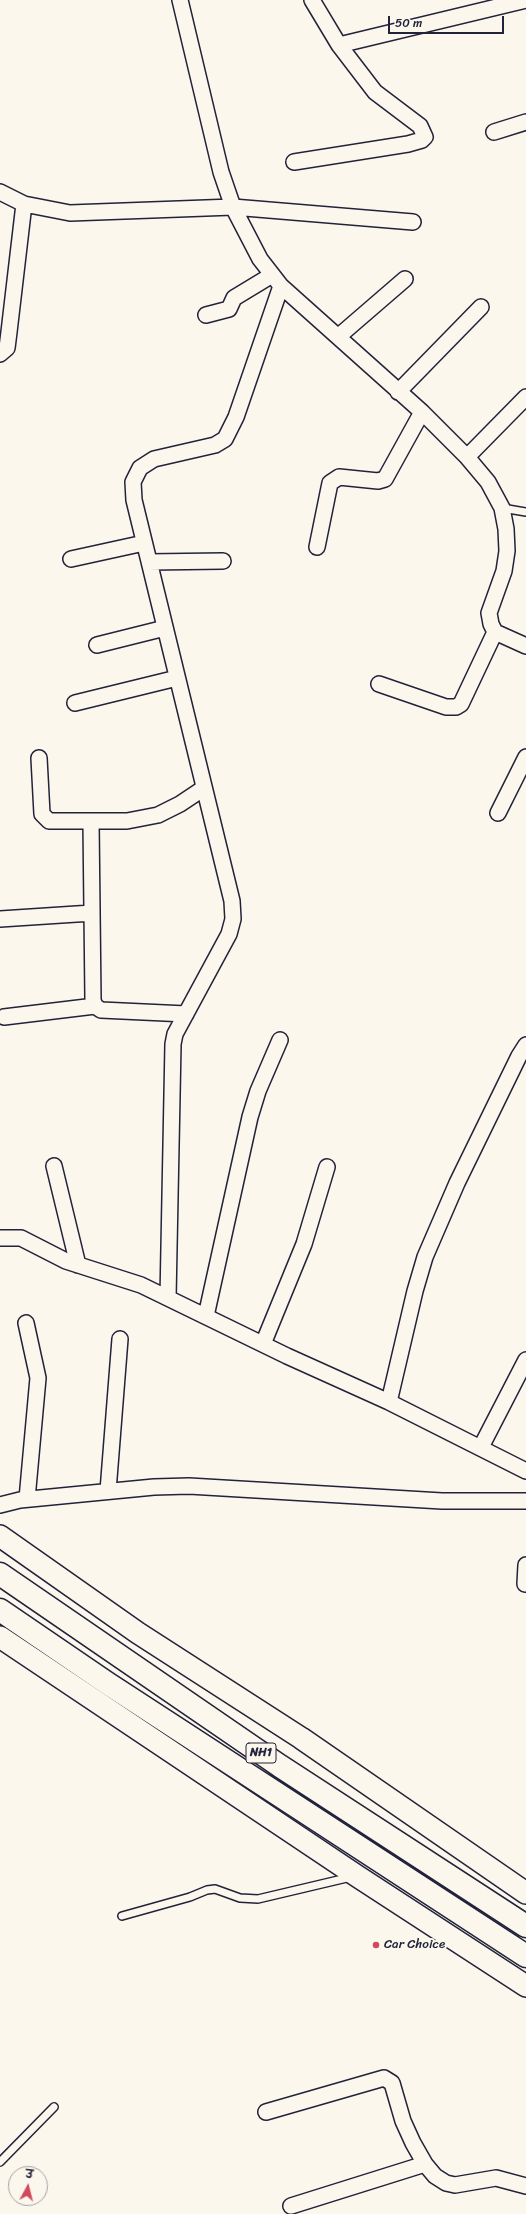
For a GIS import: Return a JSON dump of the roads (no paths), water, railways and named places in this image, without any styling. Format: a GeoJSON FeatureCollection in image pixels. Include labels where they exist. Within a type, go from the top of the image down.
{"type":"FeatureCollection","features":[{"type":"Feature","properties":{"kind":"highway","name":"NH1"},"geometry":{"type":"LineString","coordinates":[[0,1574],[280,1766],[526,1926]]}},
{"type":"Feature","properties":{"kind":"highway","name":"NH1"},"geometry":{"type":"LineString","coordinates":[[0,1610],[107,1683],[526,1956]]}},
{"type":"Feature","properties":{"kind":"highway"},"geometry":{"type":"LineString","coordinates":[[107,1683],[124,1660]]}},
{"type":"Feature","properties":{"kind":"street"},"geometry":{"type":"LineString","coordinates":[[180,0],[221,172],[233,208],[260,259],[277,281],[339,336],[398,392],[422,412],[467,457],[488,482],[502,508],[506,529],[507,551],[504,570],[489,613],[491,624],[495,632],[526,646]]}},
{"type":"Feature","properties":{"kind":"street"},"geometry":{"type":"LineString","coordinates":[[294,162],[408,144],[422,140],[425,137],[420,126],[375,92],[338,45],[312,0]]}},
{"type":"Feature","properties":{"kind":"street"},"geometry":{"type":"LineString","coordinates":[[338,45],[526,0]]}},
{"type":"Feature","properties":{"kind":"street"},"geometry":{"type":"LineString","coordinates":[[494,132],[526,122]]}},
{"type":"Feature","properties":{"kind":"street"},"geometry":{"type":"LineString","coordinates":[[0,192],[24,204],[70,213],[233,208],[413,222]]}},
{"type":"Feature","properties":{"kind":"street"},"geometry":{"type":"LineString","coordinates":[[0,354],[7,348],[10,332],[24,204]]}},
{"type":"Feature","properties":{"kind":"street"},"geometry":{"type":"LineString","coordinates":[[339,336],[405,279]]}},
{"type":"Feature","properties":{"kind":"street"},"geometry":{"type":"LineString","coordinates":[[206,315],[229,309],[234,298],[277,281]]}},
{"type":"Feature","properties":{"kind":"street"},"geometry":{"type":"LineString","coordinates":[[168,1298],[172,1056],[175,1034],[229,934],[233,919],[232,901],[134,500],[134,482],[140,468],[154,459],[214,445],[225,439],[236,417],[277,281]]}},
{"type":"Feature","properties":{"kind":"street"},"geometry":{"type":"LineString","coordinates":[[398,392],[481,307]]}},
{"type":"Feature","properties":{"kind":"street"},"geometry":{"type":"LineString","coordinates":[[467,457],[526,397]]}},
{"type":"Feature","properties":{"kind":"street"},"geometry":{"type":"LineString","coordinates":[[317,547],[330,483],[339,477],[378,481],[385,479],[422,412]]}},
{"type":"Feature","properties":{"kind":"street"},"geometry":{"type":"LineString","coordinates":[[71,560],[144,542]]}},
{"type":"Feature","properties":{"kind":"street"},"geometry":{"type":"LineString","coordinates":[[149,562],[223,561]]}},
{"type":"Feature","properties":{"kind":"street"},"geometry":{"type":"LineString","coordinates":[[97,645],[165,628]]}},
{"type":"Feature","properties":{"kind":"street"},"geometry":{"type":"LineString","coordinates":[[379,684],[446,707],[456,707],[461,704],[495,632]]}},
{"type":"Feature","properties":{"kind":"street"},"geometry":{"type":"LineString","coordinates":[[75,703],[177,678]]}},
{"type":"Feature","properties":{"kind":"street"},"geometry":{"type":"LineString","coordinates":[[498,813],[526,757]]}},
{"type":"Feature","properties":{"kind":"street"},"geometry":{"type":"LineString","coordinates":[[39,758],[42,814],[45,819],[49,821],[127,821],[158,815],[180,804],[204,788]]}},
{"type":"Feature","properties":{"kind":"street"},"geometry":{"type":"LineString","coordinates":[[91,822],[93,1000],[95,1006],[101,1010],[186,1014]]}},
{"type":"Feature","properties":{"kind":"street"},"geometry":{"type":"LineString","coordinates":[[0,919],[92,913]]}},
{"type":"Feature","properties":{"kind":"street"},"geometry":{"type":"LineString","coordinates":[[4,1017],[95,1006]]}},
{"type":"Feature","properties":{"kind":"street"},"geometry":{"type":"LineString","coordinates":[[206,1316],[250,1117],[258,1091],[280,1040]]}},
{"type":"Feature","properties":{"kind":"street"},"geometry":{"type":"LineString","coordinates":[[390,1402],[415,1291],[426,1257],[457,1183],[515,1063],[526,1045]]}},
{"type":"Feature","properties":{"kind":"street"},"geometry":{"type":"LineString","coordinates":[[54,1166],[78,1265]]}},
{"type":"Feature","properties":{"kind":"street"},"geometry":{"type":"LineString","coordinates":[[263,1344],[304,1244],[327,1167]]}},
{"type":"Feature","properties":{"kind":"street"},"geometry":{"type":"LineString","coordinates":[[0,1238],[21,1238],[78,1265],[123,1277],[263,1344],[390,1402],[526,1471]]}},
{"type":"Feature","properties":{"kind":"street"},"geometry":{"type":"LineString","coordinates":[[26,1323],[38,1378],[27,1499]]}},
{"type":"Feature","properties":{"kind":"street"},"geometry":{"type":"LineString","coordinates":[[108,1491],[120,1339]]}},
{"type":"Feature","properties":{"kind":"street"},"geometry":{"type":"LineString","coordinates":[[481,1447],[526,1360]]}},
{"type":"Feature","properties":{"kind":"street"},"geometry":{"type":"LineString","coordinates":[[0,1505],[27,1499],[108,1491],[154,1488],[213,1487],[442,1501],[526,1501]]}},
{"type":"Feature","properties":{"kind":"street"},"geometry":{"type":"LineString","coordinates":[[0,1536],[131,1628],[301,1738],[526,1892]]}},
{"type":"Feature","properties":{"kind":"street"},"geometry":{"type":"LineString","coordinates":[[525,1584],[526,1565]]}},
{"type":"Feature","properties":{"kind":"street"},"geometry":{"type":"LineString","coordinates":[[0,1636],[357,1876],[526,1986]]}},
{"type":"Feature","properties":{"kind":"street"},"geometry":{"type":"LineString","coordinates":[[266,2112],[384,2078],[389,2079],[392,2083],[403,2121],[425,2164],[435,2176],[446,2183],[454,2185],[496,2178],[526,2186]]}},
{"type":"Feature","properties":{"kind":"street"},"geometry":{"type":"LineString","coordinates":[[291,2206],[425,2164]]}},
{"type":"Feature","properties":{"kind":"lane"},"geometry":{"type":"LineString","coordinates":[[502,508],[526,512]]}},
{"type":"Feature","properties":{"kind":"lane"},"geometry":{"type":"LineString","coordinates":[[122,1916],[190,1898],[207,1890],[215,1889],[240,1898],[258,1899],[357,1876]]}},
{"type":"Feature","properties":{"kind":"lane"},"geometry":{"type":"LineString","coordinates":[[0,2162],[54,2107]]}},
{"type":"Feature","properties":{"kind":"place","name":"Car Choice"},"geometry":{"type":"Point","coordinates":[376,1945]}}]}
